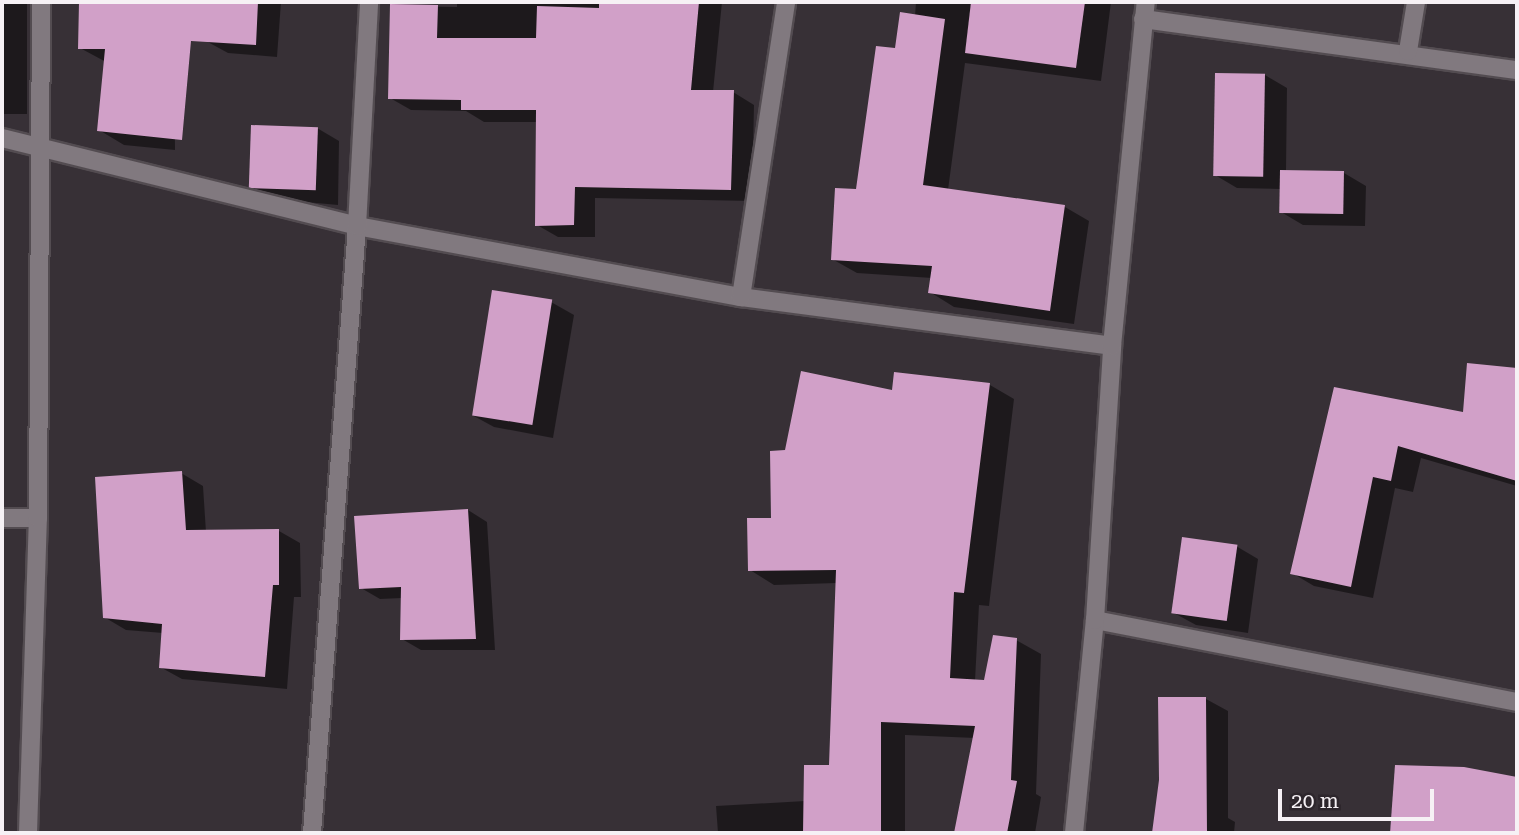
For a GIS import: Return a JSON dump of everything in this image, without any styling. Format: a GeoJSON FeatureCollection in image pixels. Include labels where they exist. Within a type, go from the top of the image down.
{"type":"FeatureCollection","features":[{"type":"Feature","properties":{"kind":"street"},"geometry":{"type":"LineString","coordinates":[[28,833],[38,519],[38,145],[41,2]]}},
{"type":"Feature","properties":{"kind":"street"},"geometry":{"type":"LineString","coordinates":[[312,833],[357,226],[369,2]]}},
{"type":"Feature","properties":{"kind":"street"},"geometry":{"type":"LineString","coordinates":[[741,297],[786,2]]}},
{"type":"Feature","properties":{"kind":"street"},"geometry":{"type":"LineString","coordinates":[[1408,51],[1416,2]]}},
{"type":"Feature","properties":{"kind":"street"},"geometry":{"type":"LineString","coordinates":[[1074,833],[1095,621],[1112,346],[1144,10],[1517,70]]}},
{"type":"Feature","properties":{"kind":"street"},"geometry":{"type":"LineString","coordinates":[[2,138],[357,226],[741,297],[1112,346]]}},
{"type":"Feature","properties":{"kind":"street"},"geometry":{"type":"LineString","coordinates":[[2,518],[38,519]]}},
{"type":"Feature","properties":{"kind":"street"},"geometry":{"type":"LineString","coordinates":[[1095,621],[1517,702]]}},
{"type":"Feature","properties":{"kind":"building"},"geometry":{"type":"Polygon","coordinates":[[[79,2],[258,2],[256,45],[191,41],[182,140],[97,131],[105,49],[78,49],[79,2]]]}},
{"type":"Feature","properties":{"kind":"building"},"geometry":{"type":"Polygon","coordinates":[[[599,2],[699,2],[691,90],[734,90],[731,190],[575,187],[574,225],[535,226],[536,110],[461,110],[461,100],[388,99],[390,4],[438,5],[437,38],[536,38],[537,6],[599,8],[599,2]]]}},
{"type":"Feature","properties":{"kind":"building"},"geometry":{"type":"Polygon","coordinates":[[[971,2],[1085,2],[1076,68],[965,53],[971,2]]]}},
{"type":"Feature","properties":{"kind":"building"},"geometry":{"type":"Polygon","coordinates":[[[900,12],[945,19],[923,185],[1065,205],[1050,311],[928,293],[932,266],[831,260],[835,188],[856,189],[876,46],[895,48],[900,12]]]}},
{"type":"Feature","properties":{"kind":"building"},"geometry":{"type":"Polygon","coordinates":[[[1215,73],[1265,74],[1263,177],[1213,176],[1215,73]]]}},
{"type":"Feature","properties":{"kind":"building"},"geometry":{"type":"Polygon","coordinates":[[[251,125],[318,127],[316,190],[249,188],[251,125]]]}},
{"type":"Feature","properties":{"kind":"building"},"geometry":{"type":"Polygon","coordinates":[[[1280,170],[1344,171],[1343,214],[1279,213],[1280,170]]]}},
{"type":"Feature","properties":{"kind":"building"},"geometry":{"type":"Polygon","coordinates":[[[492,290],[552,300],[532,425],[472,415],[492,290]]]}},
{"type":"Feature","properties":{"kind":"building"},"geometry":{"type":"Polygon","coordinates":[[[1467,363],[1517,368],[1517,481],[1398,446],[1391,481],[1373,477],[1351,587],[1290,574],[1334,387],[1463,412],[1467,363]]]}},
{"type":"Feature","properties":{"kind":"building"},"geometry":{"type":"Polygon","coordinates":[[[801,371],[892,390],[894,372],[990,383],[964,593],[954,592],[950,678],[984,680],[993,635],[1017,638],[1011,780],[1017,781],[1007,833],[954,833],[975,726],[881,722],[881,833],[803,833],[804,765],[829,765],[836,570],[748,571],[747,518],[771,518],[770,451],[785,450],[801,371]]]}},
{"type":"Feature","properties":{"kind":"building"},"geometry":{"type":"Polygon","coordinates":[[[182,471],[186,530],[279,529],[279,585],[273,585],[265,677],[159,668],[162,624],[103,618],[95,477],[182,471]]]}},
{"type":"Feature","properties":{"kind":"building"},"geometry":{"type":"Polygon","coordinates":[[[468,509],[476,639],[400,640],[401,587],[359,589],[354,516],[468,509]]]}},
{"type":"Feature","properties":{"kind":"building"},"geometry":{"type":"Polygon","coordinates":[[[1182,537],[1237,545],[1227,621],[1171,613],[1182,537]]]}},
{"type":"Feature","properties":{"kind":"building"},"geometry":{"type":"Polygon","coordinates":[[[1158,697],[1206,697],[1207,833],[1152,833],[1159,780],[1158,697]]]}},
{"type":"Feature","properties":{"kind":"building"},"geometry":{"type":"Polygon","coordinates":[[[1395,765],[1464,767],[1517,777],[1517,833],[1390,833],[1395,765]]]}}]}
